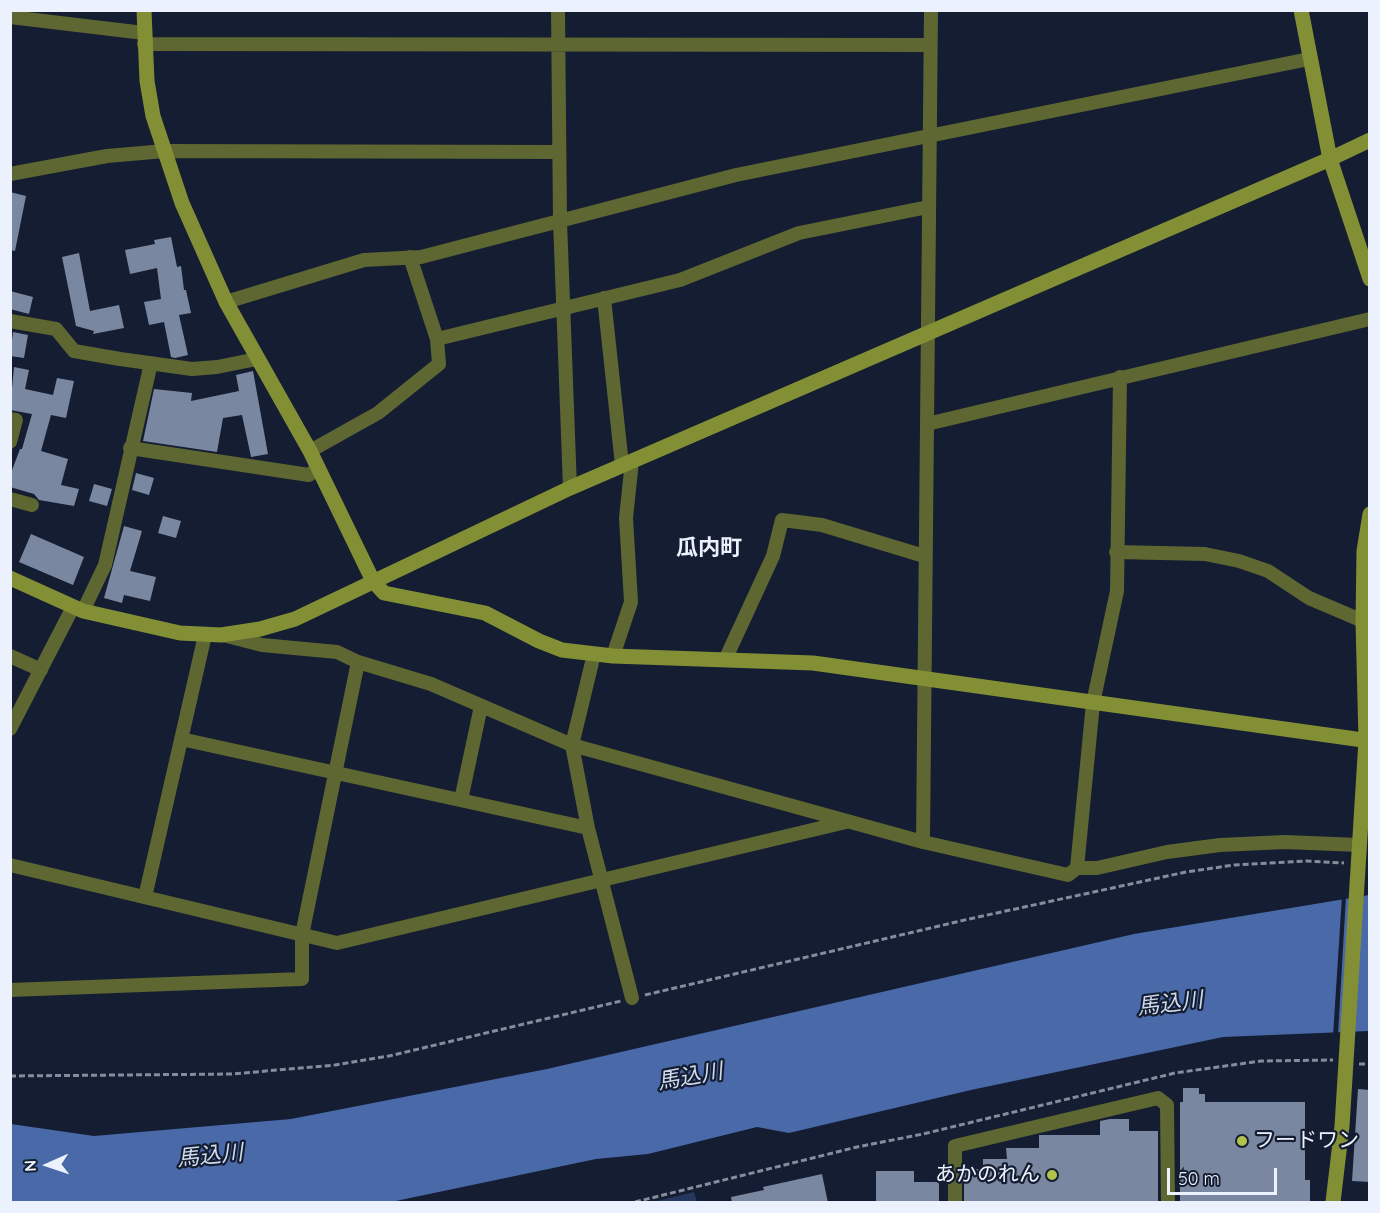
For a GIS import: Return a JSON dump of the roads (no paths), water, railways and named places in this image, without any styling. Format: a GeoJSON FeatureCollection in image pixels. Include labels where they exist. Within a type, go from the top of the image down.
{"type":"FeatureCollection","features":[{"type":"Feature","properties":{"kind":"street"},"geometry":{"type":"LineString","coordinates":[[144,10],[147,81],[153,116],[182,202],[226,302],[310,451],[373,581],[384,593],[485,613],[538,641],[562,650],[613,656],[813,663],[1368,741]]}},
{"type":"Feature","properties":{"kind":"street"},"geometry":{"type":"LineString","coordinates":[[558,10],[560,221],[570,488]]}},
{"type":"Feature","properties":{"kind":"street"},"geometry":{"type":"LineString","coordinates":[[923,842],[931,10]]}},
{"type":"Feature","properties":{"kind":"street"},"geometry":{"type":"LineString","coordinates":[[1301,10],[1330,159],[1370,279]]}},
{"type":"Feature","properties":{"kind":"street"},"geometry":{"type":"LineString","coordinates":[[10,17],[144,39],[559,44],[930,45]]}},
{"type":"Feature","properties":{"kind":"street"},"geometry":{"type":"LineString","coordinates":[[226,302],[364,260],[410,257],[736,175],[1309,59]]}},
{"type":"Feature","properties":{"kind":"street"},"geometry":{"type":"LineString","coordinates":[[10,578],[78,609],[180,633],[221,635],[295,619],[570,488],[1370,140]]}},
{"type":"Feature","properties":{"kind":"street"},"geometry":{"type":"LineString","coordinates":[[10,174],[107,156],[165,151],[559,152]]}},
{"type":"Feature","properties":{"kind":"street"},"geometry":{"type":"LineString","coordinates":[[437,339],[680,280],[799,233],[928,207]]}},
{"type":"Feature","properties":{"kind":"street"},"geometry":{"type":"LineString","coordinates":[[310,451],[378,413],[439,364],[437,339],[410,257]]}},
{"type":"Feature","properties":{"kind":"street"},"geometry":{"type":"LineString","coordinates":[[604,298],[627,463],[626,518],[631,602],[613,656]]}},
{"type":"Feature","properties":{"kind":"street"},"geometry":{"type":"LineString","coordinates":[[927,424],[1370,319]]}},
{"type":"Feature","properties":{"kind":"street"},"geometry":{"type":"LineString","coordinates":[[10,321],[56,329],[74,351],[151,363],[192,369],[217,367],[257,359]]}},
{"type":"Feature","properties":{"kind":"street"},"geometry":{"type":"LineString","coordinates":[[10,729],[41,669],[105,565],[151,363]]}},
{"type":"Feature","properties":{"kind":"street"},"geometry":{"type":"LineString","coordinates":[[1077,868],[1092,703],[1118,591],[1116,552],[1120,377]]}},
{"type":"Feature","properties":{"kind":"street"},"geometry":{"type":"LineString","coordinates":[[10,419],[16,420],[10,442]]}},
{"type":"Feature","properties":{"kind":"street"},"geometry":{"type":"LineString","coordinates":[[130,448],[309,475],[318,468]]}},
{"type":"Feature","properties":{"kind":"street"},"geometry":{"type":"LineString","coordinates":[[10,499],[32,505]]}},
{"type":"Feature","properties":{"kind":"street"},"geometry":{"type":"LineString","coordinates":[[1333,1203],[1340,1058],[1368,741],[1365,551],[1370,514]]}},
{"type":"Feature","properties":{"kind":"street"},"geometry":{"type":"LineString","coordinates":[[725,660],[773,556],[782,520],[822,525],[924,556]]}},
{"type":"Feature","properties":{"kind":"street"},"geometry":{"type":"LineString","coordinates":[[1116,552],[1205,554],[1239,561],[1268,571],[1309,598],[1366,621]]}},
{"type":"Feature","properties":{"kind":"street"},"geometry":{"type":"LineString","coordinates":[[145,897],[205,635]]}},
{"type":"Feature","properties":{"kind":"street"},"geometry":{"type":"LineString","coordinates":[[221,635],[262,645],[337,652],[358,662],[431,684],[572,745],[923,842],[1068,875],[1077,868],[1097,868],[1167,852],[1220,845],[1285,842],[1359,845]]}},
{"type":"Feature","properties":{"kind":"street"},"geometry":{"type":"LineString","coordinates":[[594,654],[572,745],[588,828],[632,998]]}},
{"type":"Feature","properties":{"kind":"street"},"geometry":{"type":"LineString","coordinates":[[10,656],[41,669]]}},
{"type":"Feature","properties":{"kind":"street"},"geometry":{"type":"LineString","coordinates":[[10,990],[303,979],[302,935],[358,662]]}},
{"type":"Feature","properties":{"kind":"street"},"geometry":{"type":"LineString","coordinates":[[461,800],[482,706]]}},
{"type":"Feature","properties":{"kind":"street"},"geometry":{"type":"LineString","coordinates":[[181,739],[588,828]]}},
{"type":"Feature","properties":{"kind":"street"},"geometry":{"type":"LineString","coordinates":[[10,865],[337,943],[848,822]]}},
{"type":"Feature","properties":{"kind":"street"},"geometry":{"type":"LineString","coordinates":[[955,1203],[955,1146],[1158,1098],[1167,1105],[1168,1203]]}},
{"type":"Feature","properties":{"kind":"water","name":"馬込川"},"geometry":{"type":"Polygon","coordinates":[[[1369,895],[1369,1031],[1223,1037],[971,1090],[789,1133],[757,1127],[648,1154],[596,1159],[391,1202],[11,1202],[11,1124],[94,1136],[291,1119],[547,1069],[1134,934],[1369,895]]]}},
{"type":"Feature","properties":{"kind":"place","name":"フードワン"},"geometry":{"type":"Point","coordinates":[1242,1141]}},
{"type":"Feature","properties":{"kind":"place","name":"あかのれん"},"geometry":{"type":"Point","coordinates":[1052,1175]}},
{"type":"Feature","properties":{"kind":"district","name":"瓜内町"},"geometry":{"type":"Point","coordinates":[709,548]}}]}
